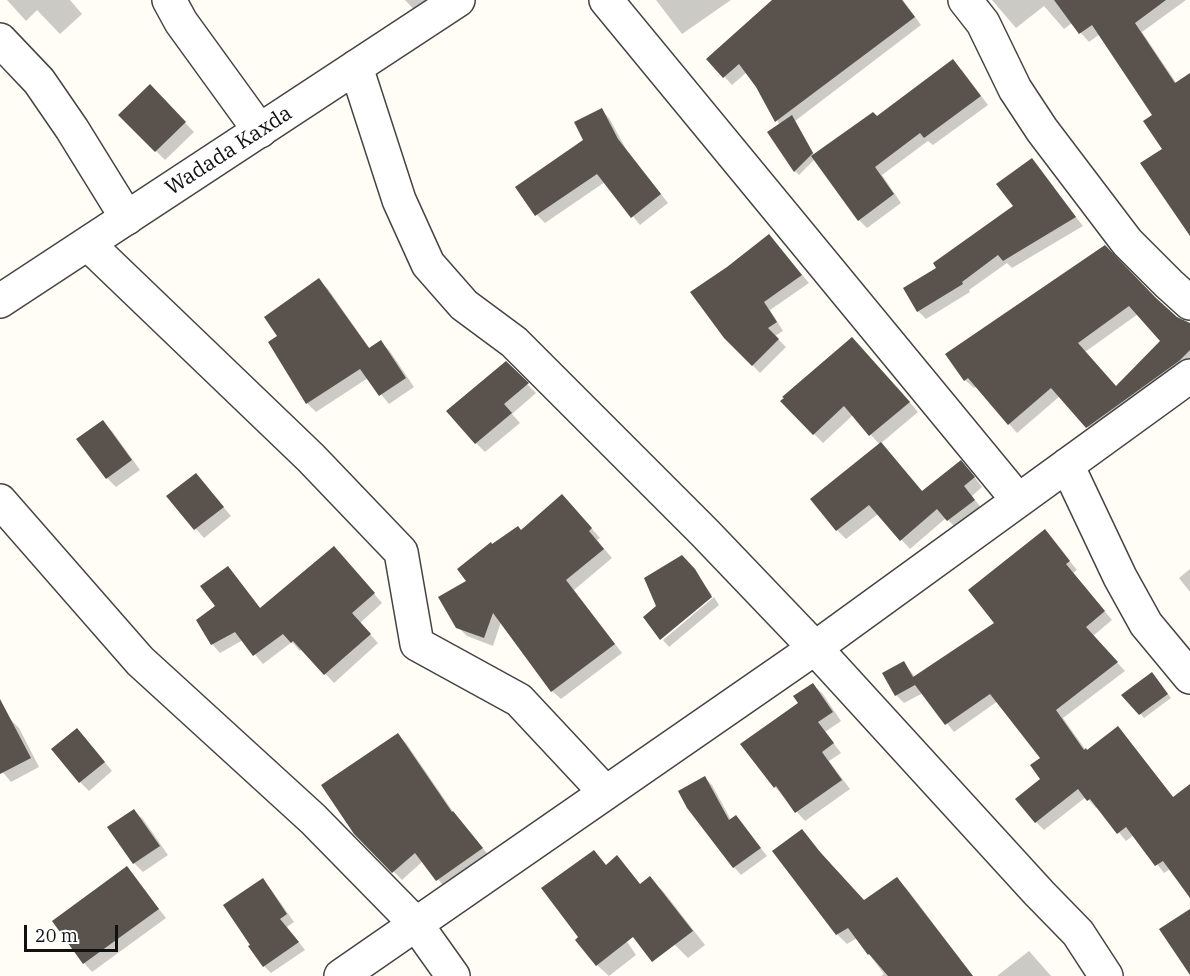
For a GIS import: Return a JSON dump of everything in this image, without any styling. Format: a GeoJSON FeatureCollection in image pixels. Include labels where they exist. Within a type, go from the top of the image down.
{"type":"FeatureCollection","features":[{"type":"Feature","properties":{"kind":"street"},"geometry":{"type":"LineString","coordinates":[[169,0],[181,22],[260,131]]}},
{"type":"Feature","properties":{"kind":"street","name":"Wadada Kaxda"},"geometry":{"type":"LineString","coordinates":[[0,301],[458,0]]}},
{"type":"Feature","properties":{"kind":"street"},"geometry":{"type":"LineString","coordinates":[[606,0],[1018,500]]}},
{"type":"Feature","properties":{"kind":"street"},"geometry":{"type":"LineString","coordinates":[[965,0],[983,23],[1015,88],[1042,130],[1127,242],[1190,303]]}},
{"type":"Feature","properties":{"kind":"street"},"geometry":{"type":"LineString","coordinates":[[0,40],[39,81],[128,218]]}},
{"type":"Feature","properties":{"kind":"street"},"geometry":{"type":"LineString","coordinates":[[356,67],[399,200],[428,264],[464,304],[514,342],[705,533],[815,648],[1078,933],[1106,976]]}},
{"type":"Feature","properties":{"kind":"street"},"geometry":{"type":"LineString","coordinates":[[88,244],[311,458],[401,552],[417,644],[519,700],[605,792]]}},
{"type":"Feature","properties":{"kind":"street"},"geometry":{"type":"LineString","coordinates":[[341,976],[815,648],[1190,376]]}},
{"type":"Feature","properties":{"kind":"street"},"geometry":{"type":"LineString","coordinates":[[1068,465],[1120,577],[1146,624],[1190,676]]}},
{"type":"Feature","properties":{"kind":"street"},"geometry":{"type":"LineString","coordinates":[[0,501],[140,661],[313,819],[416,924],[453,976]]}},
{"type":"Feature","properties":{"kind":"building"},"geometry":{"type":"Polygon","coordinates":[[[772,0],[902,0],[915,17],[775,122],[756,87],[739,64],[723,78],[706,59],[772,0]]]}},
{"type":"Feature","properties":{"kind":"building"},"geometry":{"type":"Polygon","coordinates":[[[1054,0],[1166,0],[1135,23],[1175,83],[1190,73],[1190,236],[1140,163],[1162,149],[1143,121],[1152,115],[1092,25],[1079,34],[1054,0]]]}},
{"type":"Feature","properties":{"kind":"building"},"geometry":{"type":"Polygon","coordinates":[[[953,59],[981,96],[924,138],[920,133],[875,167],[894,194],[858,221],[811,156],[873,112],[877,116],[953,59]]]}},
{"type":"Feature","properties":{"kind":"building"},"geometry":{"type":"Polygon","coordinates":[[[150,84],[186,122],[155,152],[118,115],[150,84]]]}},
{"type":"Feature","properties":{"kind":"building"},"geometry":{"type":"Polygon","coordinates":[[[602,108],[618,139],[661,194],[631,218],[597,174],[535,216],[515,187],[583,140],[574,122],[602,108]]]}},
{"type":"Feature","properties":{"kind":"building"},"geometry":{"type":"Polygon","coordinates":[[[792,115],[813,153],[794,172],[767,132],[792,115]]]}},
{"type":"Feature","properties":{"kind":"building"},"geometry":{"type":"Polygon","coordinates":[[[1032,158],[1076,217],[1003,261],[998,255],[962,282],[963,284],[917,312],[903,288],[936,268],[933,263],[1013,206],[996,184],[1032,158]]]}},
{"type":"Feature","properties":{"kind":"building"},"geometry":{"type":"Polygon","coordinates":[[[769,234],[802,275],[764,302],[777,322],[768,328],[779,339],[752,366],[724,338],[690,292],[769,234]]]}},
{"type":"Feature","properties":{"kind":"building"},"geometry":{"type":"Polygon","coordinates":[[[1105,245],[1156,298],[1177,317],[1190,323],[1190,350],[1179,361],[1086,428],[1051,388],[1008,425],[968,378],[964,381],[945,354],[1105,245]],[[1129,306],[1078,343],[1116,386],[1160,341],[1129,306]]]}},
{"type":"Feature","properties":{"kind":"building"},"geometry":{"type":"Polygon","coordinates":[[[319,278],[369,348],[381,340],[406,378],[379,396],[360,369],[306,404],[268,342],[277,336],[264,317],[319,278]]]}},
{"type":"Feature","properties":{"kind":"building"},"geometry":{"type":"Polygon","coordinates":[[[852,337],[910,402],[869,436],[844,406],[813,435],[780,401],[852,337]]]}},
{"type":"Feature","properties":{"kind":"building"},"geometry":{"type":"Polygon","coordinates":[[[506,361],[529,383],[504,404],[512,413],[475,444],[446,411],[506,361]]]}},
{"type":"Feature","properties":{"kind":"building"},"geometry":{"type":"Polygon","coordinates":[[[103,420],[132,460],[106,479],[76,439],[103,420]]]}},
{"type":"Feature","properties":{"kind":"building"},"geometry":{"type":"Polygon","coordinates":[[[881,442],[922,491],[961,460],[975,477],[964,486],[975,500],[947,521],[937,509],[900,541],[869,505],[836,531],[810,499],[881,442]]]}},
{"type":"Feature","properties":{"kind":"building"},"geometry":{"type":"Polygon","coordinates":[[[196,473],[224,507],[194,530],[166,496],[196,473]]]}},
{"type":"Feature","properties":{"kind":"building"},"geometry":{"type":"Polygon","coordinates":[[[562,494],[592,528],[589,531],[604,549],[566,580],[615,644],[551,692],[493,613],[484,638],[456,628],[438,597],[466,581],[457,569],[491,542],[492,544],[518,526],[521,530],[562,494]]]}},
{"type":"Feature","properties":{"kind":"building"},"geometry":{"type":"Polygon","coordinates":[[[1045,529],[1070,561],[1066,564],[1105,611],[1086,627],[1118,662],[1056,710],[1084,750],[1118,726],[1173,797],[1190,784],[1190,898],[1163,861],[1155,866],[1126,827],[1117,834],[1090,799],[1087,801],[1078,789],[1035,823],[1015,799],[1040,779],[1030,765],[1040,758],[990,694],[945,725],[915,685],[895,696],[882,673],[904,661],[913,677],[994,623],[968,590],[1045,529]]]}},
{"type":"Feature","properties":{"kind":"building"},"geometry":{"type":"Polygon","coordinates":[[[334,546],[375,593],[352,613],[371,634],[324,675],[293,641],[291,643],[283,634],[253,656],[235,632],[211,645],[196,620],[215,606],[200,586],[228,566],[260,608],[334,546]]]}},
{"type":"Feature","properties":{"kind":"building"},"geometry":{"type":"Polygon","coordinates":[[[682,555],[695,569],[712,597],[660,640],[643,617],[656,606],[644,578],[682,555]]]}},
{"type":"Feature","properties":{"kind":"building"},"geometry":{"type":"Polygon","coordinates":[[[1152,672],[1168,694],[1139,715],[1121,695],[1152,672]]]}},
{"type":"Feature","properties":{"kind":"building"},"geometry":{"type":"Polygon","coordinates":[[[813,683],[833,712],[818,722],[834,743],[822,752],[842,780],[795,813],[776,786],[774,788],[740,744],[798,703],[793,696],[813,683]]]}},
{"type":"Feature","properties":{"kind":"building"},"geometry":{"type":"Polygon","coordinates":[[[0,699],[31,758],[0,774],[0,699]]]}},
{"type":"Feature","properties":{"kind":"building"},"geometry":{"type":"Polygon","coordinates":[[[77,728],[105,762],[79,783],[51,749],[77,728]]]}},
{"type":"Feature","properties":{"kind":"building"},"geometry":{"type":"Polygon","coordinates":[[[398,733],[452,812],[483,848],[436,881],[415,853],[392,873],[354,834],[321,785],[398,733]]]}},
{"type":"Feature","properties":{"kind":"building"},"geometry":{"type":"Polygon","coordinates":[[[705,776],[729,820],[736,815],[761,848],[733,868],[687,808],[678,791],[705,776]]]}},
{"type":"Feature","properties":{"kind":"building"},"geometry":{"type":"Polygon","coordinates":[[[134,809],[160,846],[133,864],[107,827],[134,809]]]}},
{"type":"Feature","properties":{"kind":"building"},"geometry":{"type":"Polygon","coordinates":[[[802,829],[864,900],[897,877],[973,976],[888,976],[868,955],[848,928],[836,935],[772,851],[802,829]]]}},
{"type":"Feature","properties":{"kind":"building"},"geometry":{"type":"Polygon","coordinates":[[[594,850],[606,865],[617,855],[640,884],[650,876],[693,931],[652,962],[633,937],[596,966],[575,940],[578,937],[541,888],[594,850]]]}},
{"type":"Feature","properties":{"kind":"building"},"geometry":{"type":"Polygon","coordinates":[[[127,866],[159,909],[83,964],[52,921],[127,866]]]}},
{"type":"Feature","properties":{"kind":"building"},"geometry":{"type":"Polygon","coordinates":[[[263,878],[287,914],[280,919],[299,942],[263,967],[223,905],[263,878]]]}},
{"type":"Feature","properties":{"kind":"building"},"geometry":{"type":"Polygon","coordinates":[[[1190,909],[1190,975],[1159,929],[1190,909]]]}}]}
